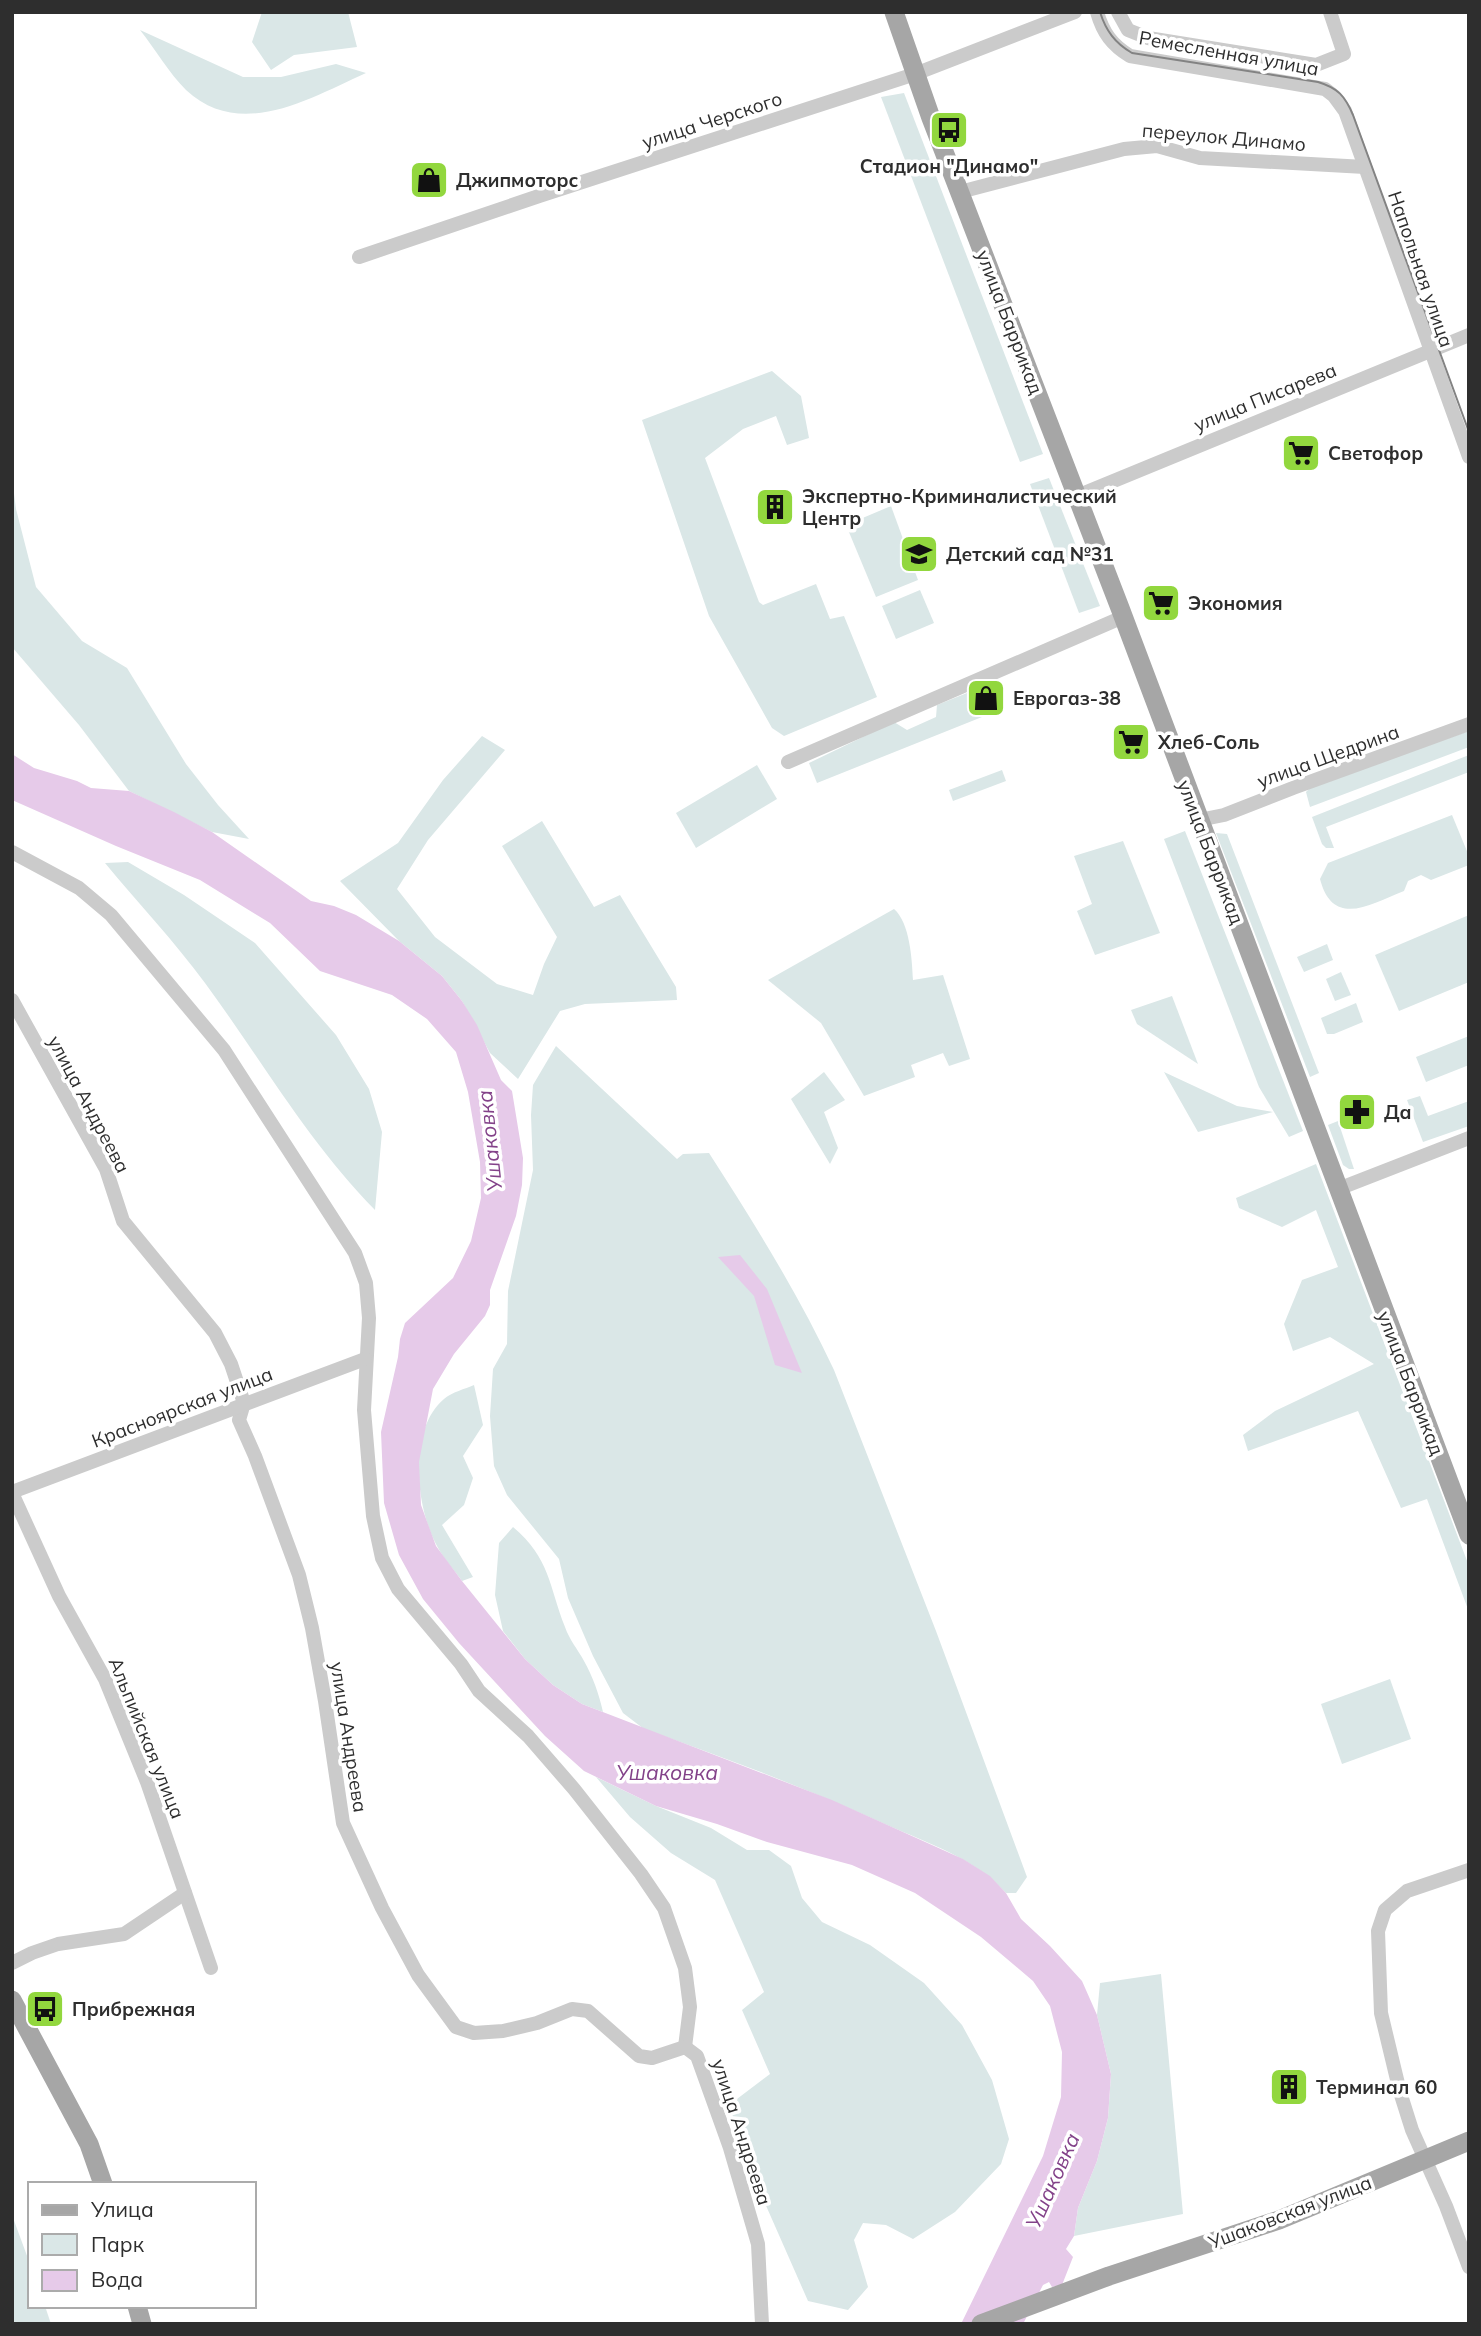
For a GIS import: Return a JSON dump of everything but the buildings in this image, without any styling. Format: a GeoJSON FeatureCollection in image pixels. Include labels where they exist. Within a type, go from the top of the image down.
{"type":"FeatureCollection","features":[{"type":"Feature","properties":{"kind":"main road","name":"улица Баррикад"},"geometry":{"type":"LineString","coordinates":[[894,12],[915,74],[1469,1535]]}},
{"type":"Feature","properties":{"kind":"main road"},"geometry":{"type":"LineString","coordinates":[[12,2000],[89,2144],[102,2182]]}},
{"type":"Feature","properties":{"kind":"main road","name":"Ушаковская улица"},"geometry":{"type":"LineString","coordinates":[[981,2324],[1109,2276],[1279,2220],[1469,2143]]}},
{"type":"Feature","properties":{"kind":"street","name":"улица Черского"},"geometry":{"type":"LineString","coordinates":[[359,257],[915,74],[1075,12]]}},
{"type":"Feature","properties":{"kind":"street","name":"Ремесленная улица"},"geometry":{"type":"LineString","coordinates":[[1097,12],[1108,38],[1130,56],[1325,89],[1334,96]]}},
{"type":"Feature","properties":{"kind":"street","name":"Ремесленная улица"},"geometry":{"type":"LineString","coordinates":[[1117,12],[1117,48]]}},
{"type":"Feature","properties":{"kind":"street"},"geometry":{"type":"LineString","coordinates":[[1117,12],[1128,30],[1148,38],[1315,65],[1344,54],[1330,12]]}},
{"type":"Feature","properties":{"kind":"street","name":"Напольная улица"},"geometry":{"type":"LineString","coordinates":[[1334,96],[1345,111],[1469,457]]}},
{"type":"Feature","properties":{"kind":"street","name":"переулок Динамо"},"geometry":{"type":"LineString","coordinates":[[960,192],[1124,149],[1157,146],[1200,158],[1365,167]]}},
{"type":"Feature","properties":{"kind":"street","name":"улица Писарева"},"geometry":{"type":"LineString","coordinates":[[1077,496],[1469,335]]}},
{"type":"Feature","properties":{"kind":"street"},"geometry":{"type":"LineString","coordinates":[[788,762],[1123,617]]}},
{"type":"Feature","properties":{"kind":"street","name":"улица Щедрина"},"geometry":{"type":"LineString","coordinates":[[1199,820],[1224,815],[1469,724]]}},
{"type":"Feature","properties":{"kind":"street"},"geometry":{"type":"LineString","coordinates":[[12,852],[79,888],[111,915],[224,1050],[355,1253],[366,1283],[369,1318],[364,1410],[373,1517],[382,1558],[398,1589],[461,1664],[479,1691],[528,1736],[574,1788],[664,1908],[685,1968],[690,2007],[685,2048]]}},
{"type":"Feature","properties":{"kind":"street","name":"улица Андреева"},"geometry":{"type":"LineString","coordinates":[[12,1000],[106,1169],[123,1221],[215,1334],[231,1364],[244,1404],[239,1420],[299,1575],[312,1628],[343,1822],[382,1908],[418,1975],[456,2027],[474,2033],[503,2031],[537,2023],[572,2009],[588,2011],[639,2056],[652,2058],[685,2048],[697,2056],[730,2148],[758,2244],[762,2324]]}},
{"type":"Feature","properties":{"kind":"street"},"geometry":{"type":"LineString","coordinates":[[1338,1189],[1469,1138]]}},
{"type":"Feature","properties":{"kind":"street","name":"Красноярская улица"},"geometry":{"type":"LineString","coordinates":[[12,1492],[365,1359]]}},
{"type":"Feature","properties":{"kind":"street","name":"Альпийская улица"},"geometry":{"type":"LineString","coordinates":[[12,1492],[58,1596],[105,1679],[147,1782],[211,1968]]}},
{"type":"Feature","properties":{"kind":"street"},"geometry":{"type":"LineString","coordinates":[[1469,1870],[1407,1891],[1385,1910],[1378,1931],[1381,2013],[1400,2092],[1412,2130],[1446,2206],[1469,2267]]}},
{"type":"Feature","properties":{"kind":"street"},"geometry":{"type":"LineString","coordinates":[[12,1963],[58,1944],[124,1934],[185,1893]]}},
{"type":"Feature","properties":{"kind":"green space"},"geometry":{"type":"Polygon","coordinates":[[[262,12],[348,12],[357,47],[294,55],[271,70],[252,42],[262,12]]]}},
{"type":"Feature","properties":{"kind":"green space"},"geometry":{"type":"Polygon","coordinates":[[[140,30],[243,77],[281,77],[336,64],[366,73],[299,103],[276,110],[252,114],[229,112],[207,105],[186,90],[140,30]]]}},
{"type":"Feature","properties":{"kind":"green space"},"geometry":{"type":"Polygon","coordinates":[[[904,93],[1043,454],[1020,462],[881,97],[904,93]]]}},
{"type":"Feature","properties":{"kind":"green space"},"geometry":{"type":"Polygon","coordinates":[[[772,371],[801,396],[809,438],[787,445],[776,416],[743,429],[705,458],[759,602],[763,605],[816,584],[830,619],[844,616],[877,697],[784,736],[772,728],[709,616],[642,420],[772,371]]]}},
{"type":"Feature","properties":{"kind":"green space"},"geometry":{"type":"Polygon","coordinates":[[[12,478],[16,509],[36,587],[82,641],[127,668],[186,764],[249,839],[212,832],[129,791],[79,725],[12,647],[12,478]]]}},
{"type":"Feature","properties":{"kind":"green space"},"geometry":{"type":"Polygon","coordinates":[[[1049,478],[1100,606],[1079,613],[1030,484],[1049,478]]]}},
{"type":"Feature","properties":{"kind":"green space"},"geometry":{"type":"Polygon","coordinates":[[[891,506],[918,580],[876,597],[846,525],[891,506]]]}},
{"type":"Feature","properties":{"kind":"green space"},"geometry":{"type":"Polygon","coordinates":[[[920,590],[934,623],[896,639],[882,606],[920,590]]]}},
{"type":"Feature","properties":{"kind":"green space"},"geometry":{"type":"Polygon","coordinates":[[[972,691],[982,717],[817,783],[809,763],[894,722],[907,730],[936,717],[937,705],[972,691]]]}},
{"type":"Feature","properties":{"kind":"green space"},"geometry":{"type":"Polygon","coordinates":[[[1469,731],[1469,747],[1310,807],[1306,792],[1311,787],[1469,731]]]}},
{"type":"Feature","properties":{"kind":"green space"},"geometry":{"type":"Polygon","coordinates":[[[482,736],[505,750],[428,840],[397,889],[435,937],[497,984],[533,995],[557,937],[502,846],[542,821],[594,907],[620,895],[676,987],[677,1000],[585,1004],[560,1011],[518,1079],[490,1053],[462,1001],[442,976],[399,941],[340,881],[398,843],[443,780],[482,736]]]}},
{"type":"Feature","properties":{"kind":"green space"},"geometry":{"type":"Polygon","coordinates":[[[1469,755],[1469,772],[1326,827],[1334,848],[1326,848],[1322,844],[1312,817],[1469,755]]]}},
{"type":"Feature","properties":{"kind":"green space"},"geometry":{"type":"Polygon","coordinates":[[[757,765],[777,799],[696,848],[676,813],[757,765]]]}},
{"type":"Feature","properties":{"kind":"green space"},"geometry":{"type":"Polygon","coordinates":[[[1002,770],[1006,781],[953,801],[949,790],[1002,770]]]}},
{"type":"Feature","properties":{"kind":"green space"},"geometry":{"type":"Polygon","coordinates":[[[1452,815],[1469,856],[1469,865],[1431,880],[1421,875],[1408,881],[1404,891],[1354,909],[1334,904],[1326,894],[1320,879],[1328,863],[1452,815]]]}},
{"type":"Feature","properties":{"kind":"green space"},"geometry":{"type":"Polygon","coordinates":[[[1185,831],[1303,1131],[1289,1137],[1259,1087],[1164,839],[1185,831]]]}},
{"type":"Feature","properties":{"kind":"green space"},"geometry":{"type":"Polygon","coordinates":[[[1216,833],[1227,834],[1319,1073],[1310,1077],[1216,833]]]}},
{"type":"Feature","properties":{"kind":"green space"},"geometry":{"type":"Polygon","coordinates":[[[1123,841],[1160,933],[1095,955],[1077,911],[1092,904],[1074,856],[1123,841]]]}},
{"type":"Feature","properties":{"kind":"green space"},"geometry":{"type":"Polygon","coordinates":[[[128,862],[184,895],[255,943],[336,1035],[369,1089],[382,1132],[375,1210],[328,1157],[193,967],[105,863],[128,862]]]}},
{"type":"Feature","properties":{"kind":"green space"},"geometry":{"type":"Polygon","coordinates":[[[894,909],[907,932],[913,980],[943,975],[970,1059],[949,1066],[943,1053],[911,1065],[915,1077],[864,1096],[821,1023],[768,980],[894,909]]]}},
{"type":"Feature","properties":{"kind":"green space"},"geometry":{"type":"Polygon","coordinates":[[[1469,915],[1469,982],[1399,1011],[1375,955],[1469,915]]]}},
{"type":"Feature","properties":{"kind":"green space"},"geometry":{"type":"Polygon","coordinates":[[[1327,944],[1333,960],[1304,972],[1297,957],[1327,944]]]}},
{"type":"Feature","properties":{"kind":"green space"},"geometry":{"type":"Polygon","coordinates":[[[1341,972],[1351,995],[1335,1001],[1326,979],[1341,972]]]}},
{"type":"Feature","properties":{"kind":"green space"},"geometry":{"type":"Polygon","coordinates":[[[1172,996],[1198,1064],[1137,1024],[1131,1010],[1172,996]]]}},
{"type":"Feature","properties":{"kind":"green space"},"geometry":{"type":"Polygon","coordinates":[[[1356,1003],[1363,1022],[1334,1034],[1327,1034],[1321,1018],[1356,1003]]]}},
{"type":"Feature","properties":{"kind":"green space"},"geometry":{"type":"Polygon","coordinates":[[[1469,1036],[1469,1065],[1426,1082],[1416,1057],[1469,1036]]]}},
{"type":"Feature","properties":{"kind":"green space"},"geometry":{"type":"Polygon","coordinates":[[[556,1046],[677,1159],[683,1154],[709,1153],[806,1314],[834,1370],[936,1631],[1027,1877],[1016,1893],[1006,1893],[980,1870],[935,1846],[797,1786],[644,1729],[623,1713],[593,1656],[568,1598],[559,1559],[507,1495],[494,1466],[490,1416],[493,1369],[507,1344],[508,1291],[533,1170],[533,1085],[556,1046]]]}},
{"type":"Feature","properties":{"kind":"green space"},"geometry":{"type":"Polygon","coordinates":[[[824,1072],[845,1100],[824,1112],[838,1148],[830,1164],[791,1099],[824,1072]]]}},
{"type":"Feature","properties":{"kind":"green space"},"geometry":{"type":"Polygon","coordinates":[[[1164,1072],[1237,1106],[1273,1112],[1198,1132],[1164,1072]]]}},
{"type":"Feature","properties":{"kind":"green space"},"geometry":{"type":"Polygon","coordinates":[[[1420,1096],[1428,1116],[1469,1101],[1469,1126],[1423,1142],[1407,1100],[1420,1096]]]}},
{"type":"Feature","properties":{"kind":"green space"},"geometry":{"type":"Polygon","coordinates":[[[1338,1121],[1354,1169],[1343,1165],[1328,1125],[1338,1121]]]}},
{"type":"Feature","properties":{"kind":"green space"},"geometry":{"type":"Polygon","coordinates":[[[1316,1164],[1469,1566],[1469,1612],[1427,1499],[1401,1508],[1358,1411],[1248,1451],[1243,1435],[1275,1411],[1374,1364],[1330,1337],[1293,1351],[1284,1324],[1302,1280],[1338,1267],[1316,1210],[1282,1227],[1239,1208],[1236,1198],[1316,1164]]]}},
{"type":"Feature","properties":{"kind":"green space"},"geometry":{"type":"Polygon","coordinates":[[[474,1385],[483,1425],[463,1456],[473,1478],[464,1505],[442,1525],[473,1577],[462,1581],[439,1550],[430,1530],[420,1491],[420,1449],[424,1430],[432,1413],[447,1397],[474,1385]]]}},
{"type":"Feature","properties":{"kind":"green space"},"geometry":{"type":"Polygon","coordinates":[[[513,1527],[534,1550],[547,1573],[567,1631],[590,1673],[603,1712],[582,1704],[553,1685],[525,1659],[503,1631],[495,1595],[499,1543],[513,1527]]]}},
{"type":"Feature","properties":{"kind":"green space"},"geometry":{"type":"Polygon","coordinates":[[[1390,1679],[1411,1739],[1342,1764],[1321,1704],[1390,1679]]]}},
{"type":"Feature","properties":{"kind":"green space"},"geometry":{"type":"Polygon","coordinates":[[[596,1777],[656,1806],[711,1828],[747,1850],[769,1850],[791,1866],[802,1898],[822,1922],[870,1945],[924,1983],[962,2025],[992,2080],[1009,2139],[1001,2164],[955,2212],[913,2239],[886,2225],[863,2223],[854,2240],[868,2287],[848,2310],[808,2301],[753,2176],[729,2105],[770,2074],[742,2010],[764,1992],[715,1880],[671,1853],[630,1817],[596,1777]]]}},
{"type":"Feature","properties":{"kind":"green space"},"geometry":{"type":"Polygon","coordinates":[[[1161,1974],[1183,2214],[1074,2236],[1078,2208],[1097,2161],[1108,2118],[1111,2074],[1097,2015],[1100,1983],[1161,1974]]]}},
{"type":"Feature","properties":{"kind":"green space"},"geometry":{"type":"Polygon","coordinates":[[[12,2215],[28,2259],[28,2308],[46,2308],[51,2324],[12,2324],[12,2215]]]}},
{"type":"Feature","properties":{"kind":"water","name":"Ушаковка"},"geometry":{"type":"Polygon","coordinates":[[[12,754],[34,768],[91,788],[129,791],[212,832],[311,901],[356,915],[399,941],[442,976],[462,1001],[477,1025],[501,1080],[512,1091],[523,1158],[522,1185],[516,1216],[490,1290],[490,1305],[485,1316],[454,1354],[433,1389],[419,1462],[421,1505],[436,1546],[525,1659],[553,1685],[582,1704],[832,1800],[963,1859],[990,1876],[1006,1893],[1021,1919],[1082,1981],[1097,2015],[1111,2074],[1108,2118],[1097,2161],[1078,2208],[1074,2236],[1066,2249],[1073,2257],[1062,2285],[1052,2287],[1049,2282],[1043,2285],[1023,2324],[961,2324],[1043,2156],[1061,2097],[1062,2052],[1050,2006],[1033,1981],[981,1937],[915,1893],[852,1865],[767,1842],[656,1806],[584,1771],[545,1736],[459,1643],[423,1599],[399,1555],[384,1503],[381,1432],[400,1339],[405,1323],[453,1278],[471,1241],[481,1198],[480,1162],[468,1092],[456,1052],[427,1019],[392,995],[320,971],[270,923],[200,880],[12,800],[12,754]]]}},
{"type":"Feature","properties":{"kind":"water"},"geometry":{"type":"Polygon","coordinates":[[[740,1255],[767,1289],[802,1373],[775,1365],[754,1296],[718,1257],[740,1255]]]}},
{"type":"Feature","properties":{"kind":"tram line"},"geometry":{"type":"LineString","coordinates":[[1100,12],[1112,36],[1132,53],[1318,82],[1336,90],[1344,98],[1353,115],[1469,432]]}},
{"type":"Feature","properties":{"kind":"place","name":"Стадион \"Динамо\""},"geometry":{"type":"Point","coordinates":[949,130]}},
{"type":"Feature","properties":{"kind":"place","name":"Джипмоторс"},"geometry":{"type":"Point","coordinates":[429,180]}},
{"type":"Feature","properties":{"kind":"place","name":"Светофор"},"geometry":{"type":"Point","coordinates":[1301,453]}},
{"type":"Feature","properties":{"kind":"place","name":"Экспертно-Криминалистический Центр"},"geometry":{"type":"Point","coordinates":[775,507]}},
{"type":"Feature","properties":{"kind":"place","name":"Детский сад №31"},"geometry":{"type":"Point","coordinates":[919,554]}},
{"type":"Feature","properties":{"kind":"place","name":"Экономия"},"geometry":{"type":"Point","coordinates":[1161,603]}},
{"type":"Feature","properties":{"kind":"place","name":"Еврогаз-38"},"geometry":{"type":"Point","coordinates":[986,698]}},
{"type":"Feature","properties":{"kind":"place","name":"Хлеб-Соль"},"geometry":{"type":"Point","coordinates":[1131,742]}},
{"type":"Feature","properties":{"kind":"place","name":"Да"},"geometry":{"type":"Point","coordinates":[1357,1112]}},
{"type":"Feature","properties":{"kind":"place","name":"Прибрежная"},"geometry":{"type":"Point","coordinates":[45,2009]}},
{"type":"Feature","properties":{"kind":"place","name":"Терминал 60"},"geometry":{"type":"Point","coordinates":[1289,2087]}}]}
